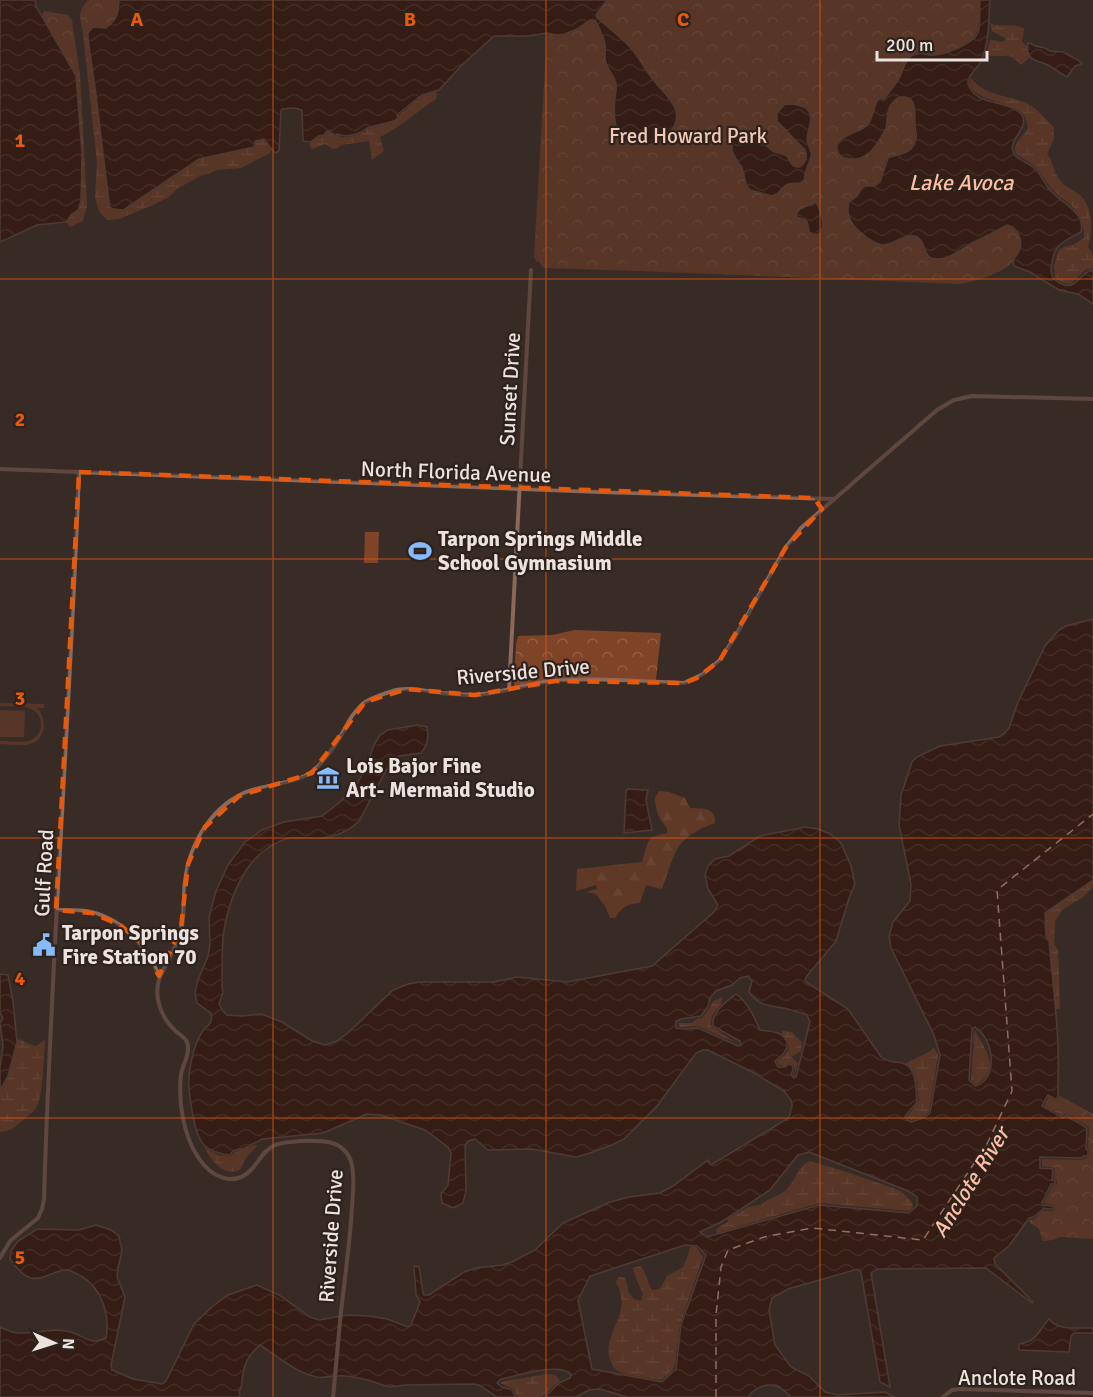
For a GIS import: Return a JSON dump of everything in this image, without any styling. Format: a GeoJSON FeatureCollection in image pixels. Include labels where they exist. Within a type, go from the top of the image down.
{"type":"FeatureCollection","features":[{"type":"Feature","properties":{"kind":"street","name":"Sunset Drive"},"geometry":{"type":"LineString","coordinates":[[509,689],[531,270]]}},
{"type":"Feature","properties":{"kind":"street","name":"Riverside Drive"},"geometry":{"type":"LineString","coordinates":[[333,1397],[350,1238],[353,1184],[352,1166],[348,1154],[338,1145],[325,1141],[287,1142],[272,1146],[250,1170],[238,1177],[222,1178],[207,1169],[192,1148],[182,1110],[181,1079],[188,1053],[186,1039],[171,1026],[162,1014],[158,994],[159,976],[173,952],[181,928],[186,876],[191,852],[219,810],[247,792],[312,773],[337,742],[358,709],[365,702],[388,692],[412,688],[448,694],[475,695],[555,681],[684,683],[703,674],[720,660],[790,541],[801,528],[937,410],[954,400],[981,395],[1093,399]]}},
{"type":"Feature","properties":{"kind":"street","name":"North Florida Avenue"},"geometry":{"type":"LineString","coordinates":[[0,469],[833,499]]}},
{"type":"Feature","properties":{"kind":"street","name":"Gulf Road"},"geometry":{"type":"LineString","coordinates":[[0,1258],[10,1241],[38,1218],[44,1199],[79,472]]}},
{"type":"Feature","properties":{"kind":"street"},"geometry":{"type":"LineString","coordinates":[[814,498],[822,509]]}},
{"type":"Feature","properties":{"kind":"street"},"geometry":{"type":"LineString","coordinates":[[57,910],[92,913],[120,925],[140,942],[159,976]]}},
{"type":"Feature","properties":{"kind":"street","name":"Anclote Road"},"geometry":{"type":"LineString","coordinates":[[943,1397],[952,1390],[960,1389],[1093,1393]]}},
{"type":"Feature","properties":{"kind":"highlighted area"},"geometry":{"type":"Polygon","coordinates":[[[79,472],[814,498],[822,509],[786,547],[720,660],[697,678],[684,683],[555,681],[475,695],[407,689],[365,702],[312,773],[239,796],[205,827],[188,864],[181,928],[159,976],[140,942],[120,925],[92,913],[56,910],[79,472]]]}},
{"type":"Feature","properties":{"kind":"green space"},"geometry":{"type":"Polygon","coordinates":[[[88,0],[119,0],[118,16],[106,28],[93,27],[88,33],[83,33],[81,12],[88,0]]]}},
{"type":"Feature","properties":{"kind":"green space","name":"Fred Howard Park"},"geometry":{"type":"Polygon","coordinates":[[[607,0],[980,0],[978,30],[973,39],[956,49],[941,54],[925,53],[907,60],[894,85],[883,99],[879,98],[877,101],[867,126],[844,138],[837,150],[844,158],[876,146],[884,131],[891,105],[901,97],[910,98],[914,109],[915,138],[913,145],[906,153],[886,160],[880,182],[860,192],[849,202],[852,222],[859,232],[878,244],[896,242],[910,236],[918,237],[946,257],[1007,225],[1011,226],[1020,238],[1021,246],[1012,263],[994,274],[961,284],[544,268],[538,261],[536,262],[534,257],[547,33],[558,35],[586,23],[596,15],[607,0]]]}},
{"type":"Feature","properties":{"kind":"green space"},"geometry":{"type":"Polygon","coordinates":[[[44,11],[68,15],[72,20],[80,75],[76,76],[42,17],[44,11]]]}},
{"type":"Feature","properties":{"kind":"green space"},"geometry":{"type":"Polygon","coordinates":[[[990,23],[1024,29],[1022,41],[1031,56],[1021,65],[1011,57],[986,55],[990,40],[1005,41],[1005,38],[992,31],[990,23]]]}},
{"type":"Feature","properties":{"kind":"green space"},"geometry":{"type":"Polygon","coordinates":[[[83,33],[88,33],[95,87],[123,210],[199,159],[254,147],[255,141],[265,139],[272,149],[270,153],[241,168],[217,170],[202,175],[153,205],[119,219],[107,220],[99,211],[95,197],[97,163],[83,33]]]}},
{"type":"Feature","properties":{"kind":"green space"},"geometry":{"type":"Polygon","coordinates":[[[80,75],[87,206],[83,221],[70,227],[66,222],[78,210],[82,153],[76,76],[80,75]]]}},
{"type":"Feature","properties":{"kind":"green space"},"geometry":{"type":"Polygon","coordinates":[[[971,78],[976,84],[990,92],[1032,106],[1054,127],[1054,139],[1047,154],[1061,182],[1086,202],[1091,221],[1088,247],[1093,255],[1093,268],[1085,270],[1071,284],[1063,283],[1055,278],[1054,266],[1059,250],[1084,238],[1080,217],[1054,191],[1035,167],[1016,153],[1017,143],[1028,129],[1023,114],[1015,108],[980,95],[970,85],[971,78]]]}},
{"type":"Feature","properties":{"kind":"green space"},"geometry":{"type":"Polygon","coordinates":[[[435,92],[436,99],[395,129],[380,137],[384,151],[372,160],[369,141],[341,145],[333,149],[325,144],[312,149],[309,145],[327,132],[335,136],[349,137],[394,121],[422,96],[435,92]]]}},
{"type":"Feature","properties":{"kind":"green space"},"geometry":{"type":"Polygon","coordinates":[[[365,532],[379,532],[378,563],[364,563],[365,532]]]}},
{"type":"Feature","properties":{"kind":"green space"},"geometry":{"type":"Polygon","coordinates":[[[575,630],[661,633],[656,680],[557,678],[514,686],[518,636],[552,635],[575,630]]]}},
{"type":"Feature","properties":{"kind":"green space"},"geometry":{"type":"Polygon","coordinates":[[[0,703],[44,704],[44,708],[37,708],[44,723],[40,738],[26,745],[0,744],[0,741],[29,741],[38,734],[41,724],[38,715],[29,708],[0,706],[0,703]]]}},
{"type":"Feature","properties":{"kind":"green space"},"geometry":{"type":"Polygon","coordinates":[[[0,710],[25,711],[24,737],[0,737],[0,710]]]}},
{"type":"Feature","properties":{"kind":"green space"},"geometry":{"type":"Polygon","coordinates":[[[659,791],[685,798],[690,808],[711,811],[715,823],[691,834],[678,847],[662,889],[646,885],[640,903],[628,905],[615,918],[610,918],[596,894],[586,892],[597,889],[596,885],[576,891],[577,869],[642,862],[648,842],[652,837],[667,833],[667,828],[656,807],[655,798],[659,791]]]}},
{"type":"Feature","properties":{"kind":"green space"},"geometry":{"type":"Polygon","coordinates":[[[1093,880],[1093,887],[1083,897],[1062,910],[1055,921],[1054,944],[1058,950],[1060,1009],[1055,1009],[1049,941],[1045,931],[1045,913],[1093,880]]]}},
{"type":"Feature","properties":{"kind":"green space"},"geometry":{"type":"Polygon","coordinates":[[[722,997],[721,1005],[712,1017],[711,1026],[736,1043],[698,1026],[680,1027],[678,1023],[692,1023],[702,1018],[714,1001],[722,997]]]}},
{"type":"Feature","properties":{"kind":"green space"},"geometry":{"type":"Polygon","coordinates":[[[974,1030],[990,1062],[987,1074],[976,1085],[971,1080],[974,1030]]]}},
{"type":"Feature","properties":{"kind":"green space"},"geometry":{"type":"Polygon","coordinates":[[[782,1031],[792,1032],[802,1043],[801,1051],[791,1057],[798,1063],[794,1076],[794,1065],[789,1063],[785,1066],[779,1065],[777,1061],[785,1055],[789,1046],[782,1031]]]}},
{"type":"Feature","properties":{"kind":"green space"},"geometry":{"type":"Polygon","coordinates":[[[17,1039],[36,1046],[45,1040],[41,1093],[33,1111],[13,1128],[0,1132],[0,1090],[8,1076],[17,1039]]]}},
{"type":"Feature","properties":{"kind":"green space"},"geometry":{"type":"Polygon","coordinates":[[[934,1048],[938,1055],[929,1112],[911,1120],[907,1117],[919,1101],[915,1075],[906,1063],[934,1048]]]}},
{"type":"Feature","properties":{"kind":"green space"},"geometry":{"type":"Polygon","coordinates":[[[1060,1096],[1093,1114],[1093,1239],[1060,1237],[1043,1241],[1039,1229],[1029,1222],[1042,1211],[1055,1209],[1054,1205],[1044,1203],[1052,1186],[1057,1185],[1054,1179],[1055,1168],[1042,1166],[1042,1159],[1082,1160],[1089,1155],[1089,1127],[1067,1114],[1063,1116],[1044,1106],[1049,1097],[1057,1101],[1060,1096]]]}},
{"type":"Feature","properties":{"kind":"green space"},"geometry":{"type":"Polygon","coordinates":[[[257,1146],[241,1169],[229,1172],[219,1167],[204,1147],[218,1155],[231,1156],[235,1152],[257,1146]]]}},
{"type":"Feature","properties":{"kind":"green space"},"geometry":{"type":"Polygon","coordinates":[[[809,1161],[901,1191],[912,1202],[913,1208],[909,1211],[819,1203],[717,1233],[716,1230],[728,1222],[728,1219],[748,1207],[761,1205],[784,1192],[809,1161]]]}},
{"type":"Feature","properties":{"kind":"green space"},"geometry":{"type":"Polygon","coordinates":[[[690,1247],[696,1247],[703,1257],[680,1324],[675,1365],[672,1371],[661,1380],[618,1371],[614,1368],[609,1355],[610,1342],[622,1306],[616,1282],[619,1277],[625,1278],[629,1293],[634,1299],[641,1301],[643,1294],[633,1268],[640,1266],[652,1290],[660,1289],[667,1276],[683,1267],[690,1247]]]}},
{"type":"Feature","properties":{"kind":"green space"},"geometry":{"type":"Polygon","coordinates":[[[555,1375],[560,1380],[542,1397],[517,1397],[513,1389],[500,1383],[509,1380],[555,1375]]]}},
{"type":"Feature","properties":{"kind":"water"},"geometry":{"type":"Polygon","coordinates":[[[0,0],[35,0],[36,6],[76,76],[82,153],[81,201],[78,210],[66,222],[37,225],[0,242],[0,0]]]}},
{"type":"Feature","properties":{"kind":"water"},"geometry":{"type":"Polygon","coordinates":[[[119,0],[607,0],[596,15],[597,18],[631,48],[672,103],[676,111],[676,120],[672,129],[658,142],[638,145],[629,143],[621,137],[615,118],[616,83],[606,63],[605,43],[601,32],[595,20],[590,20],[565,34],[494,36],[439,90],[422,95],[397,115],[398,118],[394,121],[367,128],[357,134],[335,135],[329,131],[310,142],[303,141],[302,110],[282,109],[279,151],[275,153],[264,139],[255,141],[254,147],[199,159],[123,210],[113,209],[109,202],[88,33],[93,27],[106,28],[113,22],[118,13],[119,0]]]}},
{"type":"Feature","properties":{"kind":"water","name":"Lake Avoca"},"geometry":{"type":"Polygon","coordinates":[[[980,0],[990,0],[987,40],[980,63],[968,80],[969,86],[979,97],[1008,106],[1020,113],[1023,118],[1023,124],[1012,150],[1019,159],[1036,170],[1055,195],[1072,208],[1082,225],[1081,232],[1057,248],[1052,263],[1052,276],[1059,283],[1070,285],[1093,270],[1093,304],[1078,294],[1059,290],[1030,272],[1014,266],[1013,260],[1019,252],[1021,243],[1019,235],[1011,226],[1007,225],[951,255],[936,259],[926,253],[922,242],[917,237],[908,236],[880,245],[860,232],[850,219],[849,202],[864,186],[874,186],[880,182],[888,158],[912,148],[916,135],[914,104],[909,98],[903,97],[893,102],[888,111],[886,130],[875,146],[862,157],[851,159],[843,157],[838,152],[838,142],[868,124],[879,98],[884,99],[891,90],[911,56],[919,53],[933,55],[944,53],[965,45],[975,37],[979,29],[980,0]]]}},
{"type":"Feature","properties":{"kind":"water"},"geometry":{"type":"Polygon","coordinates":[[[1028,43],[1050,51],[1063,52],[1082,64],[1075,66],[1067,77],[1050,66],[1034,60],[1029,54],[1028,43]]]}},
{"type":"Feature","properties":{"kind":"water"},"geometry":{"type":"Polygon","coordinates":[[[785,104],[803,107],[810,113],[807,142],[811,157],[804,180],[800,183],[786,185],[772,196],[750,190],[746,184],[742,167],[732,151],[732,136],[737,130],[749,130],[773,151],[787,156],[793,166],[800,167],[806,159],[805,150],[777,121],[777,113],[785,104]]]}},
{"type":"Feature","properties":{"kind":"water"},"geometry":{"type":"Polygon","coordinates":[[[816,202],[823,225],[821,233],[815,235],[809,232],[806,220],[797,217],[796,214],[800,209],[816,202]]]}},
{"type":"Feature","properties":{"kind":"water","name":"Anclote River"},"geometry":{"type":"Polygon","coordinates":[[[1093,619],[1093,880],[1045,913],[1057,1029],[1058,1090],[1057,1100],[1048,1095],[1042,1106],[1063,1118],[1066,1115],[1087,1128],[1088,1156],[1082,1158],[1040,1157],[1040,1168],[1053,1169],[1052,1180],[1055,1184],[1051,1184],[1042,1203],[1053,1206],[1053,1209],[1043,1209],[1034,1217],[1029,1218],[1009,1246],[994,1258],[995,1264],[1032,1303],[986,1268],[877,1269],[871,1273],[890,1387],[880,1382],[861,1272],[858,1269],[788,1289],[772,1298],[769,1310],[775,1345],[791,1367],[809,1376],[825,1392],[837,1395],[885,1392],[894,1397],[791,1397],[781,1388],[766,1385],[758,1388],[748,1397],[627,1397],[600,1389],[589,1390],[576,1397],[545,1397],[559,1383],[570,1378],[571,1374],[557,1369],[501,1379],[497,1383],[512,1390],[515,1397],[497,1397],[479,1385],[473,1384],[391,1387],[350,1376],[317,1377],[294,1368],[260,1345],[245,1365],[239,1390],[240,1397],[0,1397],[0,1327],[16,1333],[58,1330],[71,1332],[92,1341],[106,1338],[107,1320],[103,1303],[88,1281],[68,1270],[40,1278],[31,1278],[22,1273],[10,1259],[11,1251],[18,1241],[37,1229],[79,1230],[96,1225],[111,1230],[119,1236],[122,1251],[117,1277],[125,1297],[111,1365],[112,1370],[133,1379],[162,1384],[166,1381],[194,1324],[228,1295],[257,1285],[279,1295],[310,1317],[319,1320],[348,1315],[369,1316],[387,1319],[408,1327],[411,1325],[420,1302],[416,1295],[414,1266],[419,1267],[424,1295],[429,1295],[464,1272],[512,1262],[535,1250],[563,1223],[610,1202],[660,1193],[708,1160],[711,1165],[790,1115],[791,1100],[784,1091],[754,1073],[708,1050],[703,1050],[696,1053],[657,1106],[624,1139],[612,1145],[576,1157],[532,1149],[488,1150],[475,1139],[468,1141],[465,1146],[466,1191],[463,1203],[453,1208],[442,1203],[441,1194],[448,1185],[451,1153],[448,1147],[425,1130],[381,1115],[367,1114],[323,1133],[262,1139],[245,1148],[233,1151],[230,1155],[213,1151],[204,1145],[197,1132],[192,1113],[189,1074],[197,1043],[202,1032],[212,1020],[211,1013],[197,1003],[195,993],[208,956],[209,917],[216,891],[228,865],[245,842],[262,830],[284,822],[322,816],[340,802],[356,786],[375,743],[380,735],[388,730],[418,725],[427,727],[428,738],[421,753],[392,759],[359,821],[337,835],[290,838],[276,843],[256,858],[242,877],[231,901],[223,936],[223,992],[219,1004],[227,1015],[261,1014],[282,1022],[312,1041],[325,1045],[337,1041],[349,1032],[393,990],[408,984],[494,982],[517,977],[567,982],[652,966],[714,912],[718,905],[708,889],[705,875],[708,866],[715,859],[729,856],[760,836],[805,827],[818,829],[839,841],[851,866],[855,884],[836,941],[805,980],[848,1009],[881,1057],[888,1061],[905,1064],[912,1070],[917,1102],[905,1116],[907,1120],[911,1122],[930,1113],[940,1055],[934,1035],[891,948],[889,936],[893,922],[910,901],[911,884],[899,825],[901,795],[912,762],[917,757],[940,746],[999,737],[1004,734],[1009,728],[1018,702],[1045,646],[1059,630],[1093,619]],[[748,976],[740,978],[732,985],[716,991],[701,1016],[676,1021],[676,1028],[698,1028],[738,1046],[741,1045],[740,1041],[713,1026],[714,1016],[736,994],[747,1005],[760,1030],[776,1032],[787,1041],[782,1055],[775,1061],[778,1067],[785,1067],[789,1064],[793,1066],[791,1075],[796,1077],[810,1022],[807,1015],[758,1001],[749,992],[752,981],[748,976]],[[975,1027],[972,1029],[969,1080],[975,1086],[987,1077],[991,1055],[982,1033],[975,1027]],[[809,1152],[798,1155],[770,1190],[723,1221],[700,1232],[707,1237],[819,1205],[909,1213],[917,1206],[917,1197],[908,1191],[809,1152]],[[685,1245],[590,1276],[578,1300],[592,1369],[662,1382],[676,1369],[681,1325],[706,1255],[697,1246],[685,1245]]]}},
{"type":"Feature","properties":{"kind":"water"},"geometry":{"type":"Polygon","coordinates":[[[628,789],[648,790],[646,800],[652,830],[624,833],[626,791],[628,789]]]}},
{"type":"Feature","properties":{"kind":"water"},"geometry":{"type":"Polygon","coordinates":[[[0,974],[8,975],[17,1042],[8,1076],[0,1090],[3,1046],[0,1023],[3,1018],[0,1013],[0,974]]]}},
{"type":"Feature","properties":{"kind":"water"},"geometry":{"type":"Polygon","coordinates":[[[1049,1319],[1058,1326],[1093,1328],[1093,1333],[1074,1333],[1071,1336],[1069,1352],[1019,1350],[1019,1344],[1034,1338],[1049,1319]]]}},
{"type":"Feature","properties":{"kind":"ferry route"},"geometry":{"type":"LineString","coordinates":[[716,1397],[716,1315],[721,1267],[728,1250],[764,1237],[812,1228],[923,1240],[987,1144],[1012,1091],[997,890],[1093,814]]}},
{"type":"Feature","properties":{"kind":"place","name":"Tarpon Springs Middle School Gymnasium"},"geometry":{"type":"Point","coordinates":[420,551]}},
{"type":"Feature","properties":{"kind":"place","name":"Lois Bajor Fine Art- Mermaid Studio"},"geometry":{"type":"Point","coordinates":[328,778]}},
{"type":"Feature","properties":{"kind":"place","name":"Tarpon Springs Fire Station 70"},"geometry":{"type":"Point","coordinates":[44,945]}}]}
